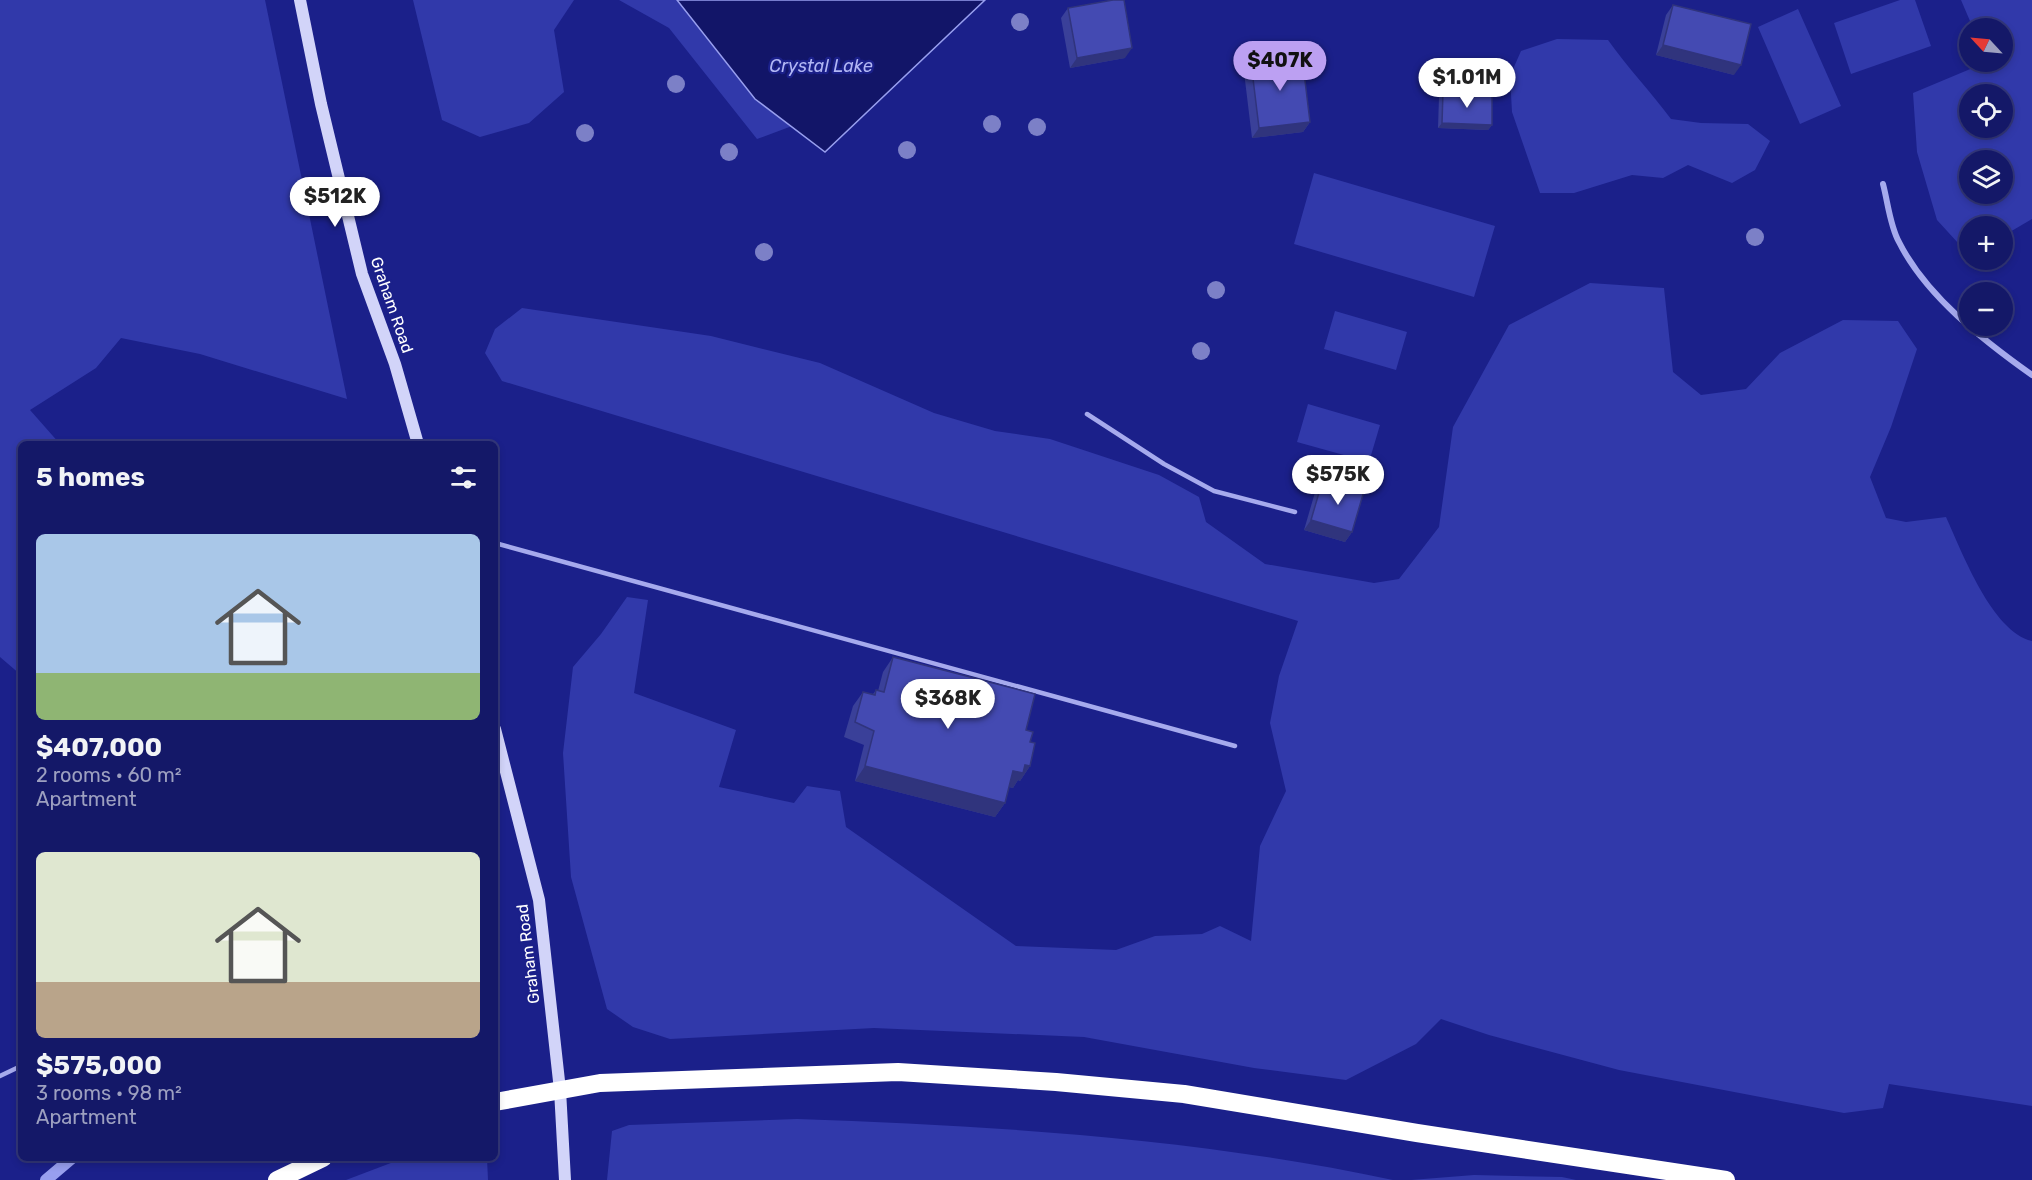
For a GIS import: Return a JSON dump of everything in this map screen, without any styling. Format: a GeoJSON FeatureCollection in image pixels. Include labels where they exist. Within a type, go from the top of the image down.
{"type":"FeatureCollection","features":[{"type":"Feature","properties":{"kind":"highway"},"geometry":{"type":"LineString","coordinates":[[498,1101],[600,1083],[898,1072],[1056,1082],[1184,1094],[1417,1133],[1726,1180]]}},
{"type":"Feature","properties":{"kind":"highway"},"geometry":{"type":"LineString","coordinates":[[277,1180],[317,1161]]}},
{"type":"Feature","properties":{"kind":"main road","name":"Graham Road"},"geometry":{"type":"LineString","coordinates":[[300,0],[321,104],[362,274],[395,364],[417,441]]}},
{"type":"Feature","properties":{"kind":"main road","name":"Graham Road"},"geometry":{"type":"LineString","coordinates":[[498,741],[539,900],[560,1090],[565,1180]]}},
{"type":"Feature","properties":{"kind":"street"},"geometry":{"type":"LineString","coordinates":[[1883,184],[1898,242],[1926,282],[1986,343],[2032,375]]}},
{"type":"Feature","properties":{"kind":"lane"},"geometry":{"type":"LineString","coordinates":[[1087,414],[1164,464],[1214,491],[1295,512]]}},
{"type":"Feature","properties":{"kind":"lane"},"geometry":{"type":"LineString","coordinates":[[498,544],[1235,746]]}},
{"type":"Feature","properties":{"kind":"lane"},"geometry":{"type":"LineString","coordinates":[[0,1076],[18,1067]]}},
{"type":"Feature","properties":{"kind":"shaded area"},"geometry":{"type":"Polygon","coordinates":[[[0,0],[265,0],[347,399],[200,354],[121,338],[96,368],[30,410],[57,441],[18,441],[18,672],[0,657],[0,0]]]}},
{"type":"Feature","properties":{"kind":"shaded area"},"geometry":{"type":"Polygon","coordinates":[[[413,0],[574,0],[554,30],[564,92],[529,123],[480,137],[442,120],[413,0]]]}},
{"type":"Feature","properties":{"kind":"shaded area"},"geometry":{"type":"Polygon","coordinates":[[[619,0],[678,0],[792,126],[757,139],[669,28],[619,0]]]}},
{"type":"Feature","properties":{"kind":"shaded area"},"geometry":{"type":"Polygon","coordinates":[[[1900,0],[1915,0],[1931,46],[1851,74],[1834,23],[1900,0]]]}},
{"type":"Feature","properties":{"kind":"shaded area"},"geometry":{"type":"Polygon","coordinates":[[[1961,0],[2032,0],[2032,219],[2013,230],[2013,216],[1959,216],[1959,244],[1937,220],[1917,152],[1913,93],[1963,72],[2013,72],[2013,18],[1969,18],[1961,0]]]}},
{"type":"Feature","properties":{"kind":"shaded area"},"geometry":{"type":"Polygon","coordinates":[[[1798,9],[1841,106],[1800,124],[1758,27],[1798,9]]]}},
{"type":"Feature","properties":{"kind":"shaded area"},"geometry":{"type":"Polygon","coordinates":[[[1557,39],[1608,40],[1671,119],[1701,123],[1748,124],[1770,141],[1755,170],[1732,183],[1688,165],[1663,178],[1632,175],[1574,193],[1540,193],[1512,112],[1510,76],[1521,51],[1557,39]]]}},
{"type":"Feature","properties":{"kind":"shaded area"},"geometry":{"type":"Polygon","coordinates":[[[1314,173],[1495,226],[1474,297],[1294,244],[1314,173]]]}},
{"type":"Feature","properties":{"kind":"shaded area"},"geometry":{"type":"Polygon","coordinates":[[[1590,283],[1664,288],[1673,372],[1701,395],[1746,389],[1780,353],[1843,320],[1898,321],[1917,349],[1891,427],[1870,477],[1886,518],[1906,522],[1946,517],[1991,607],[2017,635],[2032,641],[2032,1106],[1889,1084],[1883,1108],[1844,1113],[1619,1070],[1489,1035],[1441,1019],[1416,1044],[1346,1080],[1254,1068],[1084,1037],[874,1028],[670,1039],[633,1027],[607,1009],[571,877],[563,753],[573,667],[601,634],[627,597],[648,600],[634,693],[736,730],[719,787],[794,803],[807,786],[840,791],[846,827],[1016,946],[1116,950],[1155,936],[1202,934],[1220,926],[1251,941],[1260,846],[1286,791],[1270,723],[1279,676],[1298,621],[502,381],[485,353],[495,329],[522,308],[711,336],[820,363],[934,413],[995,431],[1050,439],[1159,475],[1199,497],[1206,522],[1265,564],[1374,583],[1399,579],[1439,527],[1453,427],[1509,325],[1590,283]]]}},
{"type":"Feature","properties":{"kind":"shaded area"},"geometry":{"type":"Polygon","coordinates":[[[1335,311],[1407,332],[1396,370],[1324,349],[1335,311]]]}},
{"type":"Feature","properties":{"kind":"shaded area"},"geometry":{"type":"Polygon","coordinates":[[[1308,404],[1380,425],[1369,462],[1297,442],[1308,404]]]}},
{"type":"Feature","properties":{"kind":"shaded area"},"geometry":{"type":"Polygon","coordinates":[[[797,1119],[1096,1136],[1245,1154],[1393,1180],[607,1180],[612,1131],[629,1125],[797,1119]]]}},
{"type":"Feature","properties":{"kind":"shaded area"},"geometry":{"type":"Polygon","coordinates":[[[396,1161],[487,1161],[488,1180],[346,1180],[396,1161]]]}},
{"type":"Feature","properties":{"kind":"shaded area"},"geometry":{"type":"Polygon","coordinates":[[[1474,1175],[1562,1177],[1576,1180],[1411,1180],[1474,1175]]]}},
{"type":"Feature","properties":{"kind":"water","name":"Crystal Lake"},"geometry":{"type":"Polygon","coordinates":[[[677,0],[985,0],[825,152],[755,99],[677,0]]]}},
{"type":"Feature","properties":{"kind":"building"},"geometry":{"type":"Polygon","coordinates":[[[1124,0],[1132,48],[1077,58],[1068,8],[1124,0]]]}},
{"type":"Feature","properties":{"kind":"building"},"geometry":{"type":"Polygon","coordinates":[[[1673,5],[1751,24],[1741,65],[1663,45],[1673,5]]]}},
{"type":"Feature","properties":{"kind":"building"},"geometry":{"type":"Polygon","coordinates":[[[1302,56],[1310,122],[1259,128],[1251,62],[1302,56]]]}},
{"type":"Feature","properties":{"kind":"building"},"geometry":{"type":"Polygon","coordinates":[[[1443,92],[1492,94],[1492,125],[1442,123],[1443,92]]]}},
{"type":"Feature","properties":{"kind":"building"},"geometry":{"type":"Polygon","coordinates":[[[1323,479],[1364,491],[1352,532],[1311,520],[1323,479]]]}},
{"type":"Feature","properties":{"kind":"building"},"geometry":{"type":"Polygon","coordinates":[[[893,657],[1035,694],[1026,730],[1033,732],[1030,742],[1035,743],[1030,766],[1025,765],[1023,773],[1013,771],[1005,803],[865,766],[874,731],[855,722],[863,692],[875,695],[876,690],[884,692],[893,657]]]}},
{"type":"Feature","properties":{"kind":"waterway"},"geometry":{"type":"LineString","coordinates":[[46,1180],[68,1161]]}}]}
